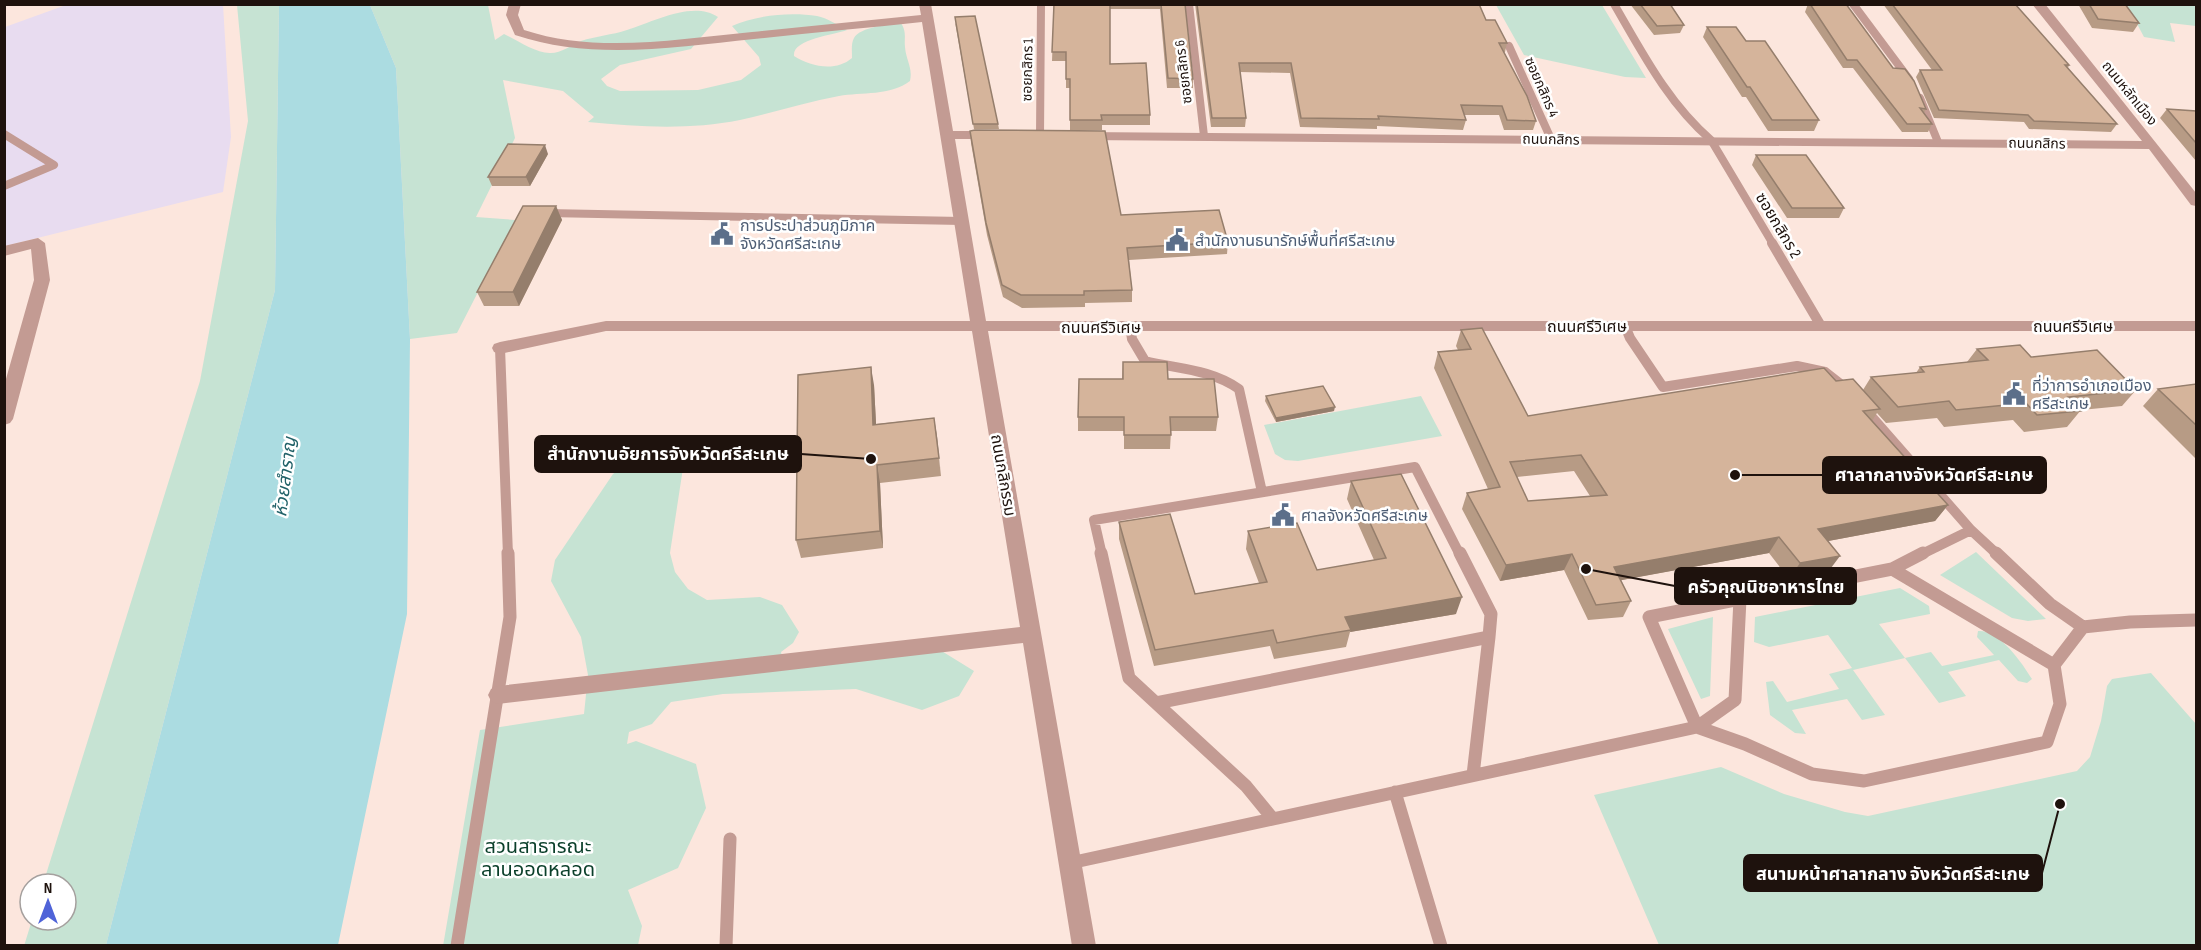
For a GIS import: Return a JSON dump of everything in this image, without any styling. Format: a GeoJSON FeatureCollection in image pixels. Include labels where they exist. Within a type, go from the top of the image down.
{"type":"FeatureCollection","features":[{"type":"Feature","properties":{"kind":"street"},"geometry":{"type":"LineString","coordinates":[[515,4],[512,15],[519,32],[533,39],[569,44],[654,44],[926,11]]}},
{"type":"Feature","properties":{"kind":"street","name":"ถนนหลักเมือง"},"geometry":{"type":"LineString","coordinates":[[2038,4],[2153,145],[2196,202]]}},
{"type":"Feature","properties":{"kind":"street","name":"ถนนกสิกรรม"},"geometry":{"type":"LineString","coordinates":[[926,11],[1084,945]]}},
{"type":"Feature","properties":{"kind":"street"},"geometry":{"type":"LineString","coordinates":[[948,135],[1005,135]]}},
{"type":"Feature","properties":{"kind":"street","name":"ถนนกสิกร"},"geometry":{"type":"LineString","coordinates":[[1046,136],[2153,145]]}},
{"type":"Feature","properties":{"kind":"street"},"geometry":{"type":"LineString","coordinates":[[4,251],[38,243],[42,280],[4,419]]}},
{"type":"Feature","properties":{"kind":"street","name":"ถนนศรีวิเศษ"},"geometry":{"type":"LineString","coordinates":[[500,348],[606,326],[2196,326]]}},
{"type":"Feature","properties":{"kind":"street"},"geometry":{"type":"LineString","coordinates":[[498,695],[1032,634]]}},
{"type":"Feature","properties":{"kind":"lane","name":"ซอยกสิกร 1"},"geometry":{"type":"LineString","coordinates":[[1041,4],[1046,136]]}},
{"type":"Feature","properties":{"kind":"lane","name":"ซอยกสิกร 6"},"geometry":{"type":"LineString","coordinates":[[1189,4],[1204,136]]}},
{"type":"Feature","properties":{"kind":"lane","name":"ซอยกสิกร 2"},"geometry":{"type":"LineString","coordinates":[[1614,4],[1663,86],[1701,132],[1711,140],[1821,326]]}},
{"type":"Feature","properties":{"kind":"lane"},"geometry":{"type":"LineString","coordinates":[[1853,4],[1915,86],[1938,142]]}},
{"type":"Feature","properties":{"kind":"lane","name":"ซอยกสิกร 4"},"geometry":{"type":"LineString","coordinates":[[1509,46],[1551,139]]}},
{"type":"Feature","properties":{"kind":"lane"},"geometry":{"type":"LineString","coordinates":[[4,134],[54,165],[4,186]]}},
{"type":"Feature","properties":{"kind":"lane"},"geometry":{"type":"LineString","coordinates":[[540,213],[962,221]]}},
{"type":"Feature","properties":{"kind":"lane"},"geometry":{"type":"LineString","coordinates":[[1130,326],[1132,339],[1144,361],[1162,366],[1205,371],[1227,380],[1239,389],[1262,492]]}},
{"type":"Feature","properties":{"kind":"lane"},"geometry":{"type":"LineString","coordinates":[[1625,326],[1630,338],[1663,387],[1797,366],[1815,367],[1834,376],[1897,444],[1971,530],[2050,604],[2083,627],[2130,622],[2196,620]]}},
{"type":"Feature","properties":{"kind":"lane"},"geometry":{"type":"LineString","coordinates":[[458,945],[510,617],[500,348]]}},
{"type":"Feature","properties":{"kind":"lane"},"geometry":{"type":"LineString","coordinates":[[1273,819],[1246,786],[1129,678],[1094,520],[1416,466],[1491,614],[1473,775]]}},
{"type":"Feature","properties":{"kind":"lane"},"geometry":{"type":"LineString","coordinates":[[1971,530],[1892,569],[1649,617],[1697,727],[1745,744],[1812,774],[1864,781],[2047,742],[2060,704],[2054,665],[2083,627]]}},
{"type":"Feature","properties":{"kind":"lane"},"geometry":{"type":"LineString","coordinates":[[1892,569],[2054,665]]}},
{"type":"Feature","properties":{"kind":"lane"},"geometry":{"type":"LineString","coordinates":[[1070,863],[1697,727],[1735,700],[1740,599]]}},
{"type":"Feature","properties":{"kind":"lane"},"geometry":{"type":"LineString","coordinates":[[1156,703],[1489,637]]}},
{"type":"Feature","properties":{"kind":"lane"},"geometry":{"type":"LineString","coordinates":[[1395,792],[1441,945]]}},
{"type":"Feature","properties":{"kind":"lane"},"geometry":{"type":"LineString","coordinates":[[726,945],[730,839]]}},
{"type":"Feature","properties":{"kind":"shaded area"},"geometry":{"type":"Polygon","coordinates":[[[66,5],[223,5],[231,137],[223,192],[5,246],[5,27],[66,5]]]}},
{"type":"Feature","properties":{"kind":"green space"},"geometry":{"type":"Polygon","coordinates":[[[237,5],[279,5],[275,290],[106,945],[24,946],[28,932],[78,932],[78,872],[47,872],[200,381],[248,121],[237,5]]]}},
{"type":"Feature","properties":{"kind":"green space"},"geometry":{"type":"Polygon","coordinates":[[[370,5],[488,5],[495,40],[504,34],[545,53],[555,53],[581,41],[621,32],[673,14],[697,11],[708,12],[718,17],[691,49],[620,65],[601,79],[607,86],[620,91],[698,90],[741,80],[761,65],[759,57],[732,26],[752,19],[796,14],[817,16],[847,30],[815,38],[795,50],[794,56],[808,63],[823,66],[839,65],[852,58],[853,40],[862,31],[901,23],[905,32],[911,76],[910,81],[902,86],[885,91],[839,96],[721,123],[664,127],[588,122],[594,117],[563,91],[503,80],[515,138],[476,217],[515,220],[457,333],[410,339],[396,68],[370,5]]]}},
{"type":"Feature","properties":{"kind":"green space"},"geometry":{"type":"Polygon","coordinates":[[[1496,5],[1602,5],[1646,78],[1625,77],[1524,55],[1496,5]]]}},
{"type":"Feature","properties":{"kind":"green space"},"geometry":{"type":"Polygon","coordinates":[[[2127,5],[2196,5],[2196,26],[2170,23],[2175,42],[2144,37],[2127,5]]]}},
{"type":"Feature","properties":{"kind":"green space"},"geometry":{"type":"Polygon","coordinates":[[[1421,396],[1442,436],[1298,461],[1285,460],[1275,454],[1264,425],[1421,396]]]}},
{"type":"Feature","properties":{"kind":"green space","name":"สวนสาธารณะ ลานออดหลอด"},"geometry":{"type":"Polygon","coordinates":[[[658,454],[678,460],[683,468],[670,553],[675,572],[688,589],[707,600],[760,597],[782,605],[799,632],[793,643],[781,652],[784,665],[940,650],[974,671],[959,696],[922,710],[856,689],[723,694],[671,702],[652,724],[629,732],[627,744],[636,741],[696,764],[706,808],[678,868],[628,890],[642,926],[638,945],[443,946],[480,730],[584,714],[588,675],[581,637],[551,581],[555,560],[613,474],[633,459],[658,454]]]}},
{"type":"Feature","properties":{"kind":"green space"},"geometry":{"type":"Polygon","coordinates":[[[1976,552],[2046,619],[2028,621],[2012,618],[1940,575],[1976,552]]]}},
{"type":"Feature","properties":{"kind":"green space"},"geometry":{"type":"Polygon","coordinates":[[[1900,588],[1929,606],[1930,614],[1879,624],[1905,658],[1853,670],[1885,715],[1862,720],[1847,699],[1792,710],[1806,734],[1795,733],[1770,715],[1766,682],[1773,681],[1787,702],[1839,689],[1829,674],[1852,668],[1828,635],[1769,647],[1754,642],[1755,617],[1900,588]]]}},
{"type":"Feature","properties":{"kind":"green space"},"geometry":{"type":"Polygon","coordinates":[[[1713,617],[1710,696],[1701,699],[1668,629],[1713,617]]]}},
{"type":"Feature","properties":{"kind":"green space"},"geometry":{"type":"Polygon","coordinates":[[[1978,631],[1986,632],[2010,649],[2032,679],[2027,683],[2018,681],[1999,660],[1948,672],[1966,696],[1939,703],[1905,658],[1931,652],[1942,666],[1994,655],[1977,637],[1978,631]]]}},
{"type":"Feature","properties":{"kind":"green space"},"geometry":{"type":"Polygon","coordinates":[[[2151,673],[2196,724],[2196,945],[1659,945],[1594,795],[1721,767],[1784,794],[1845,812],[1868,816],[2077,771],[2090,757],[2101,721],[2107,686],[2112,679],[2151,673]]]}},
{"type":"Feature","properties":{"kind":"water","name":"ห้วยสำราญ"},"geometry":{"type":"Polygon","coordinates":[[[279,5],[370,5],[396,68],[410,339],[407,614],[338,945],[106,945],[275,290],[279,5]]]}},
{"type":"Feature","properties":{"kind":"building"},"geometry":{"type":"Polygon","coordinates":[[[1054,4],[1110,4],[1110,64],[1146,63],[1150,115],[1101,115],[1102,120],[1070,120],[1070,79],[1066,79],[1066,52],[1052,52],[1054,4]]]}},
{"type":"Feature","properties":{"kind":"building"},"geometry":{"type":"Polygon","coordinates":[[[1161,4],[1185,4],[1193,79],[1168,78],[1161,4]]]}},
{"type":"Feature","properties":{"kind":"building"},"geometry":{"type":"Polygon","coordinates":[[[1197,4],[1479,4],[1486,20],[1495,20],[1507,43],[1499,43],[1527,96],[1536,121],[1507,120],[1502,106],[1461,105],[1466,120],[1378,116],[1379,119],[1301,118],[1291,63],[1239,63],[1246,118],[1212,118],[1197,4]]]}},
{"type":"Feature","properties":{"kind":"building"},"geometry":{"type":"Polygon","coordinates":[[[1640,4],[1670,4],[1684,25],[1657,26],[1640,4]]]}},
{"type":"Feature","properties":{"kind":"building"},"geometry":{"type":"Polygon","coordinates":[[[1810,4],[1846,4],[1893,68],[1905,69],[1914,81],[1926,109],[1920,108],[1932,124],[1907,124],[1857,60],[1847,60],[1810,4]]]}},
{"type":"Feature","properties":{"kind":"building"},"geometry":{"type":"Polygon","coordinates":[[[1892,4],[2015,4],[2117,124],[2034,121],[2028,115],[1939,110],[1920,70],[1942,70],[1892,4]]]}},
{"type":"Feature","properties":{"kind":"building"},"geometry":{"type":"Polygon","coordinates":[[[2089,4],[2125,4],[2139,23],[2098,19],[2089,4]]]}},
{"type":"Feature","properties":{"kind":"building"},"geometry":{"type":"Polygon","coordinates":[[[975,16],[998,124],[973,124],[955,17],[975,16]]]}},
{"type":"Feature","properties":{"kind":"building"},"geometry":{"type":"Polygon","coordinates":[[[1707,27],[1736,27],[1746,41],[1765,41],[1819,120],[1772,120],[1707,27]]]}},
{"type":"Feature","properties":{"kind":"building"},"geometry":{"type":"Polygon","coordinates":[[[2167,109],[2196,111],[2196,143],[2167,109]]]}},
{"type":"Feature","properties":{"kind":"building"},"geometry":{"type":"Polygon","coordinates":[[[970,131],[1105,131],[1121,215],[1219,210],[1228,242],[1127,248],[1132,290],[1084,291],[1084,295],[1021,295],[1002,285],[986,223],[970,131]]]}},
{"type":"Feature","properties":{"kind":"building"},"geometry":{"type":"Polygon","coordinates":[[[508,144],[545,145],[526,177],[488,177],[508,144]]]}},
{"type":"Feature","properties":{"kind":"building"},"geometry":{"type":"Polygon","coordinates":[[[1756,155],[1806,155],[1844,208],[1792,208],[1756,155]]]}},
{"type":"Feature","properties":{"kind":"building"},"geometry":{"type":"Polygon","coordinates":[[[523,206],[556,206],[513,292],[477,292],[523,206]]]}},
{"type":"Feature","properties":{"kind":"building"},"geometry":{"type":"Polygon","coordinates":[[[1482,328],[1528,416],[1824,368],[1836,381],[1853,379],[1880,409],[1863,411],[1948,505],[1818,529],[1840,556],[1800,563],[1779,537],[1614,567],[1631,601],[1596,605],[1572,554],[1506,565],[1467,493],[1500,487],[1438,352],[1471,349],[1461,330],[1482,328]],[[1581,455],[1510,462],[1528,501],[1607,495],[1581,455]]]}},
{"type":"Feature","properties":{"kind":"building"},"geometry":{"type":"Polygon","coordinates":[[[2020,345],[2031,357],[2097,350],[2136,390],[2068,397],[2081,411],[2037,415],[2026,403],[1956,410],[1949,401],[1898,407],[1871,377],[1924,372],[1920,367],[1988,360],[1977,349],[2020,345]]]}},
{"type":"Feature","properties":{"kind":"building"},"geometry":{"type":"Polygon","coordinates":[[[1123,362],[1167,362],[1168,379],[1214,379],[1218,417],[1170,417],[1171,435],[1124,435],[1124,417],[1078,417],[1079,379],[1123,379],[1123,362]]]}},
{"type":"Feature","properties":{"kind":"building"},"geometry":{"type":"Polygon","coordinates":[[[871,367],[873,425],[934,418],[939,458],[877,465],[880,531],[796,540],[798,375],[871,367]]]}},
{"type":"Feature","properties":{"kind":"building"},"geometry":{"type":"Polygon","coordinates":[[[2196,384],[2196,425],[2158,389],[2196,384]]]}},
{"type":"Feature","properties":{"kind":"building"},"geometry":{"type":"Polygon","coordinates":[[[1323,386],[1335,407],[1276,418],[1266,396],[1323,386]]]}},
{"type":"Feature","properties":{"kind":"building"},"geometry":{"type":"Polygon","coordinates":[[[1401,474],[1462,597],[1345,617],[1351,630],[1277,643],[1273,630],[1155,650],[1119,522],[1170,514],[1195,594],[1267,582],[1248,531],[1297,523],[1317,570],[1386,558],[1351,481],[1401,474]]]}},
{"type":"Feature","properties":{"kind":"place","name":"การประปาส่วนภูมิภาค จังหวัดศรีสะเกษ"},"geometry":{"type":"Point","coordinates":[722,234]}},
{"type":"Feature","properties":{"kind":"place","name":"สำนักงานธนารักษ์พื้นที่ศรีสะเกษ"},"geometry":{"type":"Point","coordinates":[1177,240]}},
{"type":"Feature","properties":{"kind":"place","name":"ที่ว่าการอำเภอเมือง ศรีสะเกษ"},"geometry":{"type":"Point","coordinates":[2014,394]}},
{"type":"Feature","properties":{"kind":"place","name":"สำนักงานอัยการจังหวัดศรีสะเกษ"},"geometry":{"type":"Point","coordinates":[871,459]}},
{"type":"Feature","properties":{"kind":"place","name":"ศาลากลางจังหวัดศรีสะเกษ"},"geometry":{"type":"Point","coordinates":[1735,475]}},
{"type":"Feature","properties":{"kind":"place","name":"ศาลจังหวัดศรีสะเกษ"},"geometry":{"type":"Point","coordinates":[1283,515]}},
{"type":"Feature","properties":{"kind":"place","name":"ครัวคุณนิชอาหารไทย"},"geometry":{"type":"Point","coordinates":[1586,569]}},
{"type":"Feature","properties":{"kind":"place","name":"สนามหน้าศาลากลาง จังหวัดศรีสะเกษ"},"geometry":{"type":"Point","coordinates":[2060,804]}}]}
